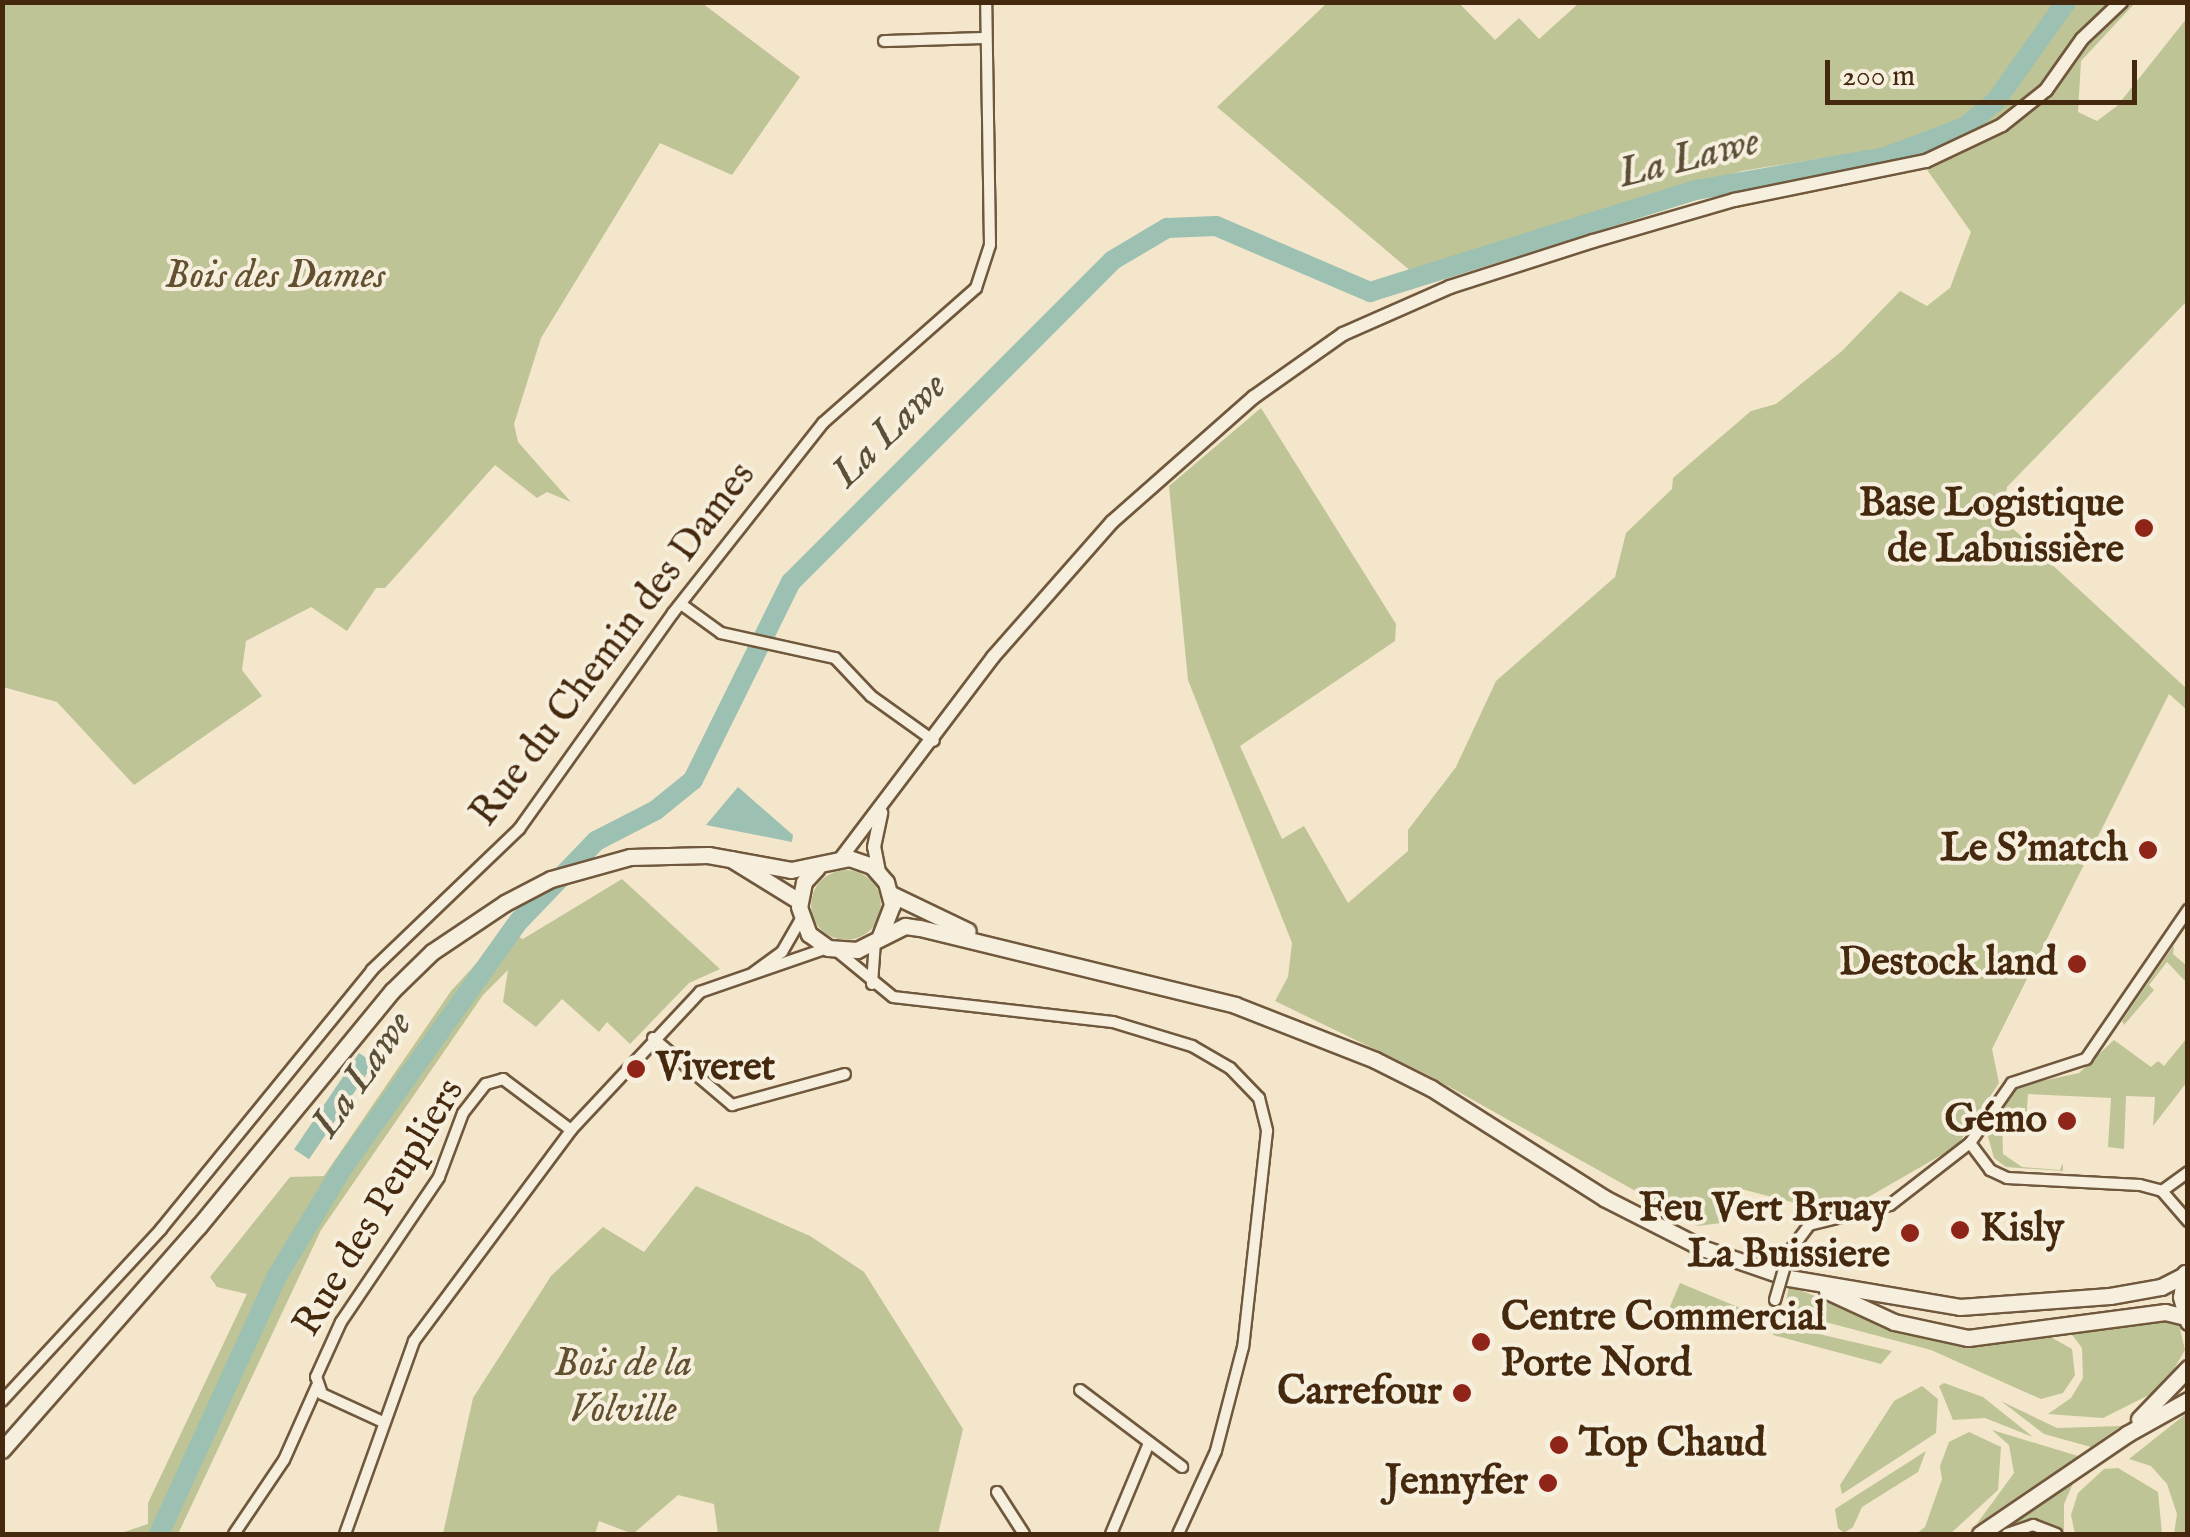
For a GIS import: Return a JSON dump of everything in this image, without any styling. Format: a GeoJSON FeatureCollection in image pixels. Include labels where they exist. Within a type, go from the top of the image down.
{"type":"FeatureCollection","features":[{"type":"Feature","properties":{"kind":"main road"},"geometry":{"type":"LineString","coordinates":[[2,1450],[200,1226],[392,990],[432,952],[504,902],[595,864],[672,854],[732,859],[791,870],[817,868],[841,858],[879,872],[891,894],[890,916],[877,938]]}},
{"type":"Feature","properties":{"kind":"main road"},"geometry":{"type":"LineString","coordinates":[[732,859],[799,901]]}},
{"type":"Feature","properties":{"kind":"main road"},"geometry":{"type":"LineString","coordinates":[[817,868],[799,901],[801,920],[832,949],[877,938],[905,926],[986,939],[1235,1005],[1375,1060],[1686,1240],[1819,1286],[1894,1322],[1968,1338],[2165,1312],[2186,1319],[2186,1272]]}},
{"type":"Feature","properties":{"kind":"main road"},"geometry":{"type":"LineString","coordinates":[[891,894],[986,939]]}},
{"type":"Feature","properties":{"kind":"main road"},"geometry":{"type":"LineString","coordinates":[[1819,1286],[1936,1306],[2011,1306],[2161,1287],[2186,1272]]}},
{"type":"Feature","properties":{"kind":"main road"},"geometry":{"type":"LineString","coordinates":[[2127,1434],[2188,1368]]}},
{"type":"Feature","properties":{"kind":"main road"},"geometry":{"type":"LineString","coordinates":[[1980,1534],[2127,1434],[2188,1400]]}},
{"type":"Feature","properties":{"kind":"street","name":"Rue du Chemin des Dames"},"geometry":{"type":"LineString","coordinates":[[2,1400],[160,1230],[372,970],[518,828],[681,604],[823,423],[976,288],[990,245],[986,2]]}},
{"type":"Feature","properties":{"kind":"street"},"geometry":{"type":"LineString","coordinates":[[841,858],[934,742],[993,657],[1112,522],[1254,397],[1343,334],[1450,286],[1593,241],[1734,200],[1926,160],[1968,143],[2046,90],[2082,38],[2121,2]]}},
{"type":"Feature","properties":{"kind":"street"},"geometry":{"type":"LineString","coordinates":[[884,41],[986,38]]}},
{"type":"Feature","properties":{"kind":"street"},"geometry":{"type":"LineString","coordinates":[[681,604],[721,633],[835,658],[871,696],[934,742]]}},
{"type":"Feature","properties":{"kind":"street"},"geometry":{"type":"LineString","coordinates":[[879,872],[874,847],[881,811]]}},
{"type":"Feature","properties":{"kind":"street"},"geometry":{"type":"LineString","coordinates":[[1774,1300],[1789,1252],[1809,1225],[1890,1206],[1970,1143],[2012,1083],[2086,1058],[2188,910]]}},
{"type":"Feature","properties":{"kind":"street"},"geometry":{"type":"LineString","coordinates":[[748,976],[782,952],[801,920]]}},
{"type":"Feature","properties":{"kind":"street"},"geometry":{"type":"LineString","coordinates":[[872,984],[877,938]]}},
{"type":"Feature","properties":{"kind":"street"},"geometry":{"type":"LineString","coordinates":[[345,1534],[414,1341],[571,1130],[700,992],[832,949],[892,997],[1112,1022],[1192,1046],[1230,1068],[1259,1098],[1267,1132],[1243,1347],[1216,1451],[1178,1534]]}},
{"type":"Feature","properties":{"kind":"street"},"geometry":{"type":"LineString","coordinates":[[653,1038],[732,1105],[845,1074]]}},
{"type":"Feature","properties":{"kind":"street","name":"Rue des Peupliers"},"geometry":{"type":"LineString","coordinates":[[383,1422],[317,1386],[341,1322],[438,1177],[463,1112],[486,1084],[510,1082],[571,1130]]}},
{"type":"Feature","properties":{"kind":"street"},"geometry":{"type":"LineString","coordinates":[[1970,1143],[1990,1170],[2006,1178],[2162,1191],[2188,1172]]}},
{"type":"Feature","properties":{"kind":"street"},"geometry":{"type":"LineString","coordinates":[[2162,1191],[2187,1221]]}},
{"type":"Feature","properties":{"kind":"street"},"geometry":{"type":"LineString","coordinates":[[234,1534],[284,1460],[317,1386]]}},
{"type":"Feature","properties":{"kind":"street"},"geometry":{"type":"LineString","coordinates":[[1080,1390],[1182,1467]]}},
{"type":"Feature","properties":{"kind":"street"},"geometry":{"type":"LineString","coordinates":[[1111,1534],[1150,1443]]}},
{"type":"Feature","properties":{"kind":"street"},"geometry":{"type":"LineString","coordinates":[[997,1492],[1024,1534]]}},
{"type":"Feature","properties":{"kind":"street"},"geometry":{"type":"LineString","coordinates":[[2007,1534],[2034,1524],[2056,1534]]}},
{"type":"Feature","properties":{"kind":"green space","name":"Bois des Dames"},"geometry":{"type":"Polygon","coordinates":[[[2,3],[702,3],[800,77],[732,175],[660,143],[541,338],[514,424],[518,442],[571,502],[547,492],[537,498],[495,465],[385,588],[376,588],[347,631],[311,607],[246,641],[242,670],[262,696],[134,785],[57,702],[3,687],[2,3]]]}},
{"type":"Feature","properties":{"kind":"green space"},"geometry":{"type":"Polygon","coordinates":[[[1327,3],[1459,3],[1495,40],[1519,18],[1539,39],[1579,3],[2135,3],[2081,61],[2078,112],[2097,121],[2117,106],[2187,18],[2187,301],[2007,487],[2005,503],[2010,526],[2187,689],[2187,710],[2169,694],[1992,1049],[1999,1083],[1957,1146],[1839,1214],[1741,1189],[1728,1222],[1698,1226],[1430,1076],[1275,1001],[1288,977],[1292,943],[1188,680],[1169,486],[1261,408],[1396,624],[1395,641],[1240,746],[1282,839],[1304,826],[1348,903],[1408,851],[1408,830],[1456,767],[1496,681],[1615,577],[1626,533],[1672,489],[1673,478],[1751,411],[1776,404],[1842,351],[1900,291],[1927,306],[1950,288],[1971,232],[1923,164],[1857,175],[1841,155],[1742,171],[1413,273],[1217,107],[1327,3]]]}},
{"type":"Feature","properties":{"kind":"green space"},"geometry":{"type":"Polygon","coordinates":[[[846,870],[871,880],[881,905],[871,930],[846,940],[821,930],[811,905],[821,880],[846,870]]]}},
{"type":"Feature","properties":{"kind":"green space"},"geometry":{"type":"Polygon","coordinates":[[[622,879],[720,969],[689,983],[630,1044],[607,1022],[599,1032],[562,999],[536,1027],[503,1002],[508,970],[483,995],[321,1230],[178,1534],[118,1534],[148,1524],[148,1503],[247,1294],[217,1287],[210,1277],[290,1177],[324,1176],[451,991],[506,931],[523,939],[622,879]]]}},
{"type":"Feature","properties":{"kind":"green space"},"geometry":{"type":"Polygon","coordinates":[[[2174,945],[2173,954],[2187,966],[2187,983],[2167,962],[2149,985],[2154,990],[2124,1025],[2122,1021],[2174,945]]]}},
{"type":"Feature","properties":{"kind":"green space"},"geometry":{"type":"Polygon","coordinates":[[[2187,1038],[2187,1082],[2153,1126],[2155,1097],[2126,1096],[2124,1149],[2108,1147],[2111,1098],[2028,1094],[2026,1121],[2019,1113],[2002,1120],[2003,1154],[2022,1167],[2060,1170],[2063,1163],[2063,1171],[2006,1167],[1994,1158],[1987,1133],[2018,1086],[2079,1073],[2114,1040],[2151,1067],[2158,1061],[2164,1066],[2187,1038]]]}},
{"type":"Feature","properties":{"kind":"green space","name":"Bois de la Volville"},"geometry":{"type":"Polygon","coordinates":[[[696,1186],[810,1236],[864,1272],[963,1429],[938,1534],[718,1534],[714,1504],[678,1495],[633,1534],[599,1521],[595,1534],[443,1534],[473,1398],[551,1276],[603,1227],[644,1252],[696,1186]]]}},
{"type":"Feature","properties":{"kind":"green space"},"geometry":{"type":"Polygon","coordinates":[[[1680,1283],[1762,1317],[1762,1332],[1669,1309],[1680,1283]]]}},
{"type":"Feature","properties":{"kind":"green space"},"geometry":{"type":"Polygon","coordinates":[[[1789,1286],[1906,1331],[2047,1335],[2072,1349],[2075,1375],[2063,1393],[2041,1399],[1931,1350],[1784,1311],[1789,1286]]]}},
{"type":"Feature","properties":{"kind":"green space"},"geometry":{"type":"Polygon","coordinates":[[[2168,1315],[2178,1320],[2185,1350],[2163,1388],[2103,1418],[2048,1414],[2071,1398],[2083,1378],[2082,1348],[2070,1332],[2168,1315]]]}},
{"type":"Feature","properties":{"kind":"green space"},"geometry":{"type":"Polygon","coordinates":[[[1776,1324],[1892,1351],[1881,1364],[1773,1335],[1776,1324]]]}},
{"type":"Feature","properties":{"kind":"green space"},"geometry":{"type":"Polygon","coordinates":[[[1944,1383],[1983,1397],[2033,1437],[1985,1418],[1953,1420],[1939,1386],[1944,1383]]]}},
{"type":"Feature","properties":{"kind":"green space"},"geometry":{"type":"Polygon","coordinates":[[[1922,1386],[1938,1399],[1936,1433],[1842,1494],[1840,1485],[1894,1401],[1922,1386]]]}},
{"type":"Feature","properties":{"kind":"green space"},"geometry":{"type":"Polygon","coordinates":[[[2001,1401],[2057,1428],[2121,1426],[2091,1447],[2044,1434],[2001,1401]]]}},
{"type":"Feature","properties":{"kind":"green space"},"geometry":{"type":"Polygon","coordinates":[[[2187,1413],[2187,1534],[2174,1534],[2177,1514],[2167,1484],[2151,1466],[2129,1459],[2187,1413]]]}},
{"type":"Feature","properties":{"kind":"green space"},"geometry":{"type":"Polygon","coordinates":[[[1992,1430],[2078,1456],[1976,1525],[2014,1473],[2009,1445],[1992,1430]]]}},
{"type":"Feature","properties":{"kind":"green space"},"geometry":{"type":"Polygon","coordinates":[[[1969,1432],[2001,1447],[1998,1490],[1950,1534],[1916,1534],[1925,1527],[1942,1479],[1940,1466],[1949,1442],[1969,1432]]]}},
{"type":"Feature","properties":{"kind":"green space"},"geometry":{"type":"Polygon","coordinates":[[[1926,1451],[1918,1472],[1862,1507],[1853,1527],[1844,1533],[1838,1528],[1835,1509],[1926,1451]]]}},
{"type":"Feature","properties":{"kind":"green space"},"geometry":{"type":"Polygon","coordinates":[[[2118,1468],[2158,1492],[2162,1534],[2075,1534],[2071,1515],[2078,1493],[2104,1469],[2118,1468]]]}},
{"type":"Feature","properties":{"kind":"green space"},"geometry":{"type":"Polygon","coordinates":[[[2075,1479],[2064,1504],[2064,1533],[2037,1519],[1995,1534],[2075,1479]]]}},
{"type":"Feature","properties":{"kind":"water"},"geometry":{"type":"Polygon","coordinates":[[[738,787],[793,835],[792,842],[706,825],[738,787]]]}},
{"type":"Feature","properties":{"kind":"water"},"geometry":{"type":"Polygon","coordinates":[[[359,1053],[374,1063],[309,1159],[294,1149],[359,1053]]]}},
{"type":"Feature","properties":{"kind":"waterway","name":"La Lawe"},"geometry":{"type":"LineString","coordinates":[[159,1534],[277,1276],[344,1166],[519,921],[596,841],[656,810],[693,780],[791,582],[1113,260],[1167,228],[1216,226],[1370,292],[1696,190],[1885,157],[1965,127],[1995,102],[2066,2]]}},
{"type":"Feature","properties":{"kind":"place","name":"Base Logistique de Labuissière"},"geometry":{"type":"Point","coordinates":[2144,528]}},
{"type":"Feature","properties":{"kind":"place","name":"Le S'match"},"geometry":{"type":"Point","coordinates":[2148,850]}},
{"type":"Feature","properties":{"kind":"place","name":"Destock land"},"geometry":{"type":"Point","coordinates":[2077,964]}},
{"type":"Feature","properties":{"kind":"place","name":"Viveret"},"geometry":{"type":"Point","coordinates":[636,1069]}},
{"type":"Feature","properties":{"kind":"place","name":"Gémo"},"geometry":{"type":"Point","coordinates":[2067,1121]}},
{"type":"Feature","properties":{"kind":"place","name":"Kisly"},"geometry":{"type":"Point","coordinates":[1960,1230]}},
{"type":"Feature","properties":{"kind":"place","name":"Feu Vert Bruay La Buissiere"},"geometry":{"type":"Point","coordinates":[1910,1233]}},
{"type":"Feature","properties":{"kind":"place","name":"Centre Commercial Porte Nord"},"geometry":{"type":"Point","coordinates":[1481,1342]}},
{"type":"Feature","properties":{"kind":"place","name":"Carrefour"},"geometry":{"type":"Point","coordinates":[1462,1393]}},
{"type":"Feature","properties":{"kind":"place","name":"Top Chaud"},"geometry":{"type":"Point","coordinates":[1559,1445]}},
{"type":"Feature","properties":{"kind":"place","name":"Jennyfer"},"geometry":{"type":"Point","coordinates":[1548,1483]}}]}
